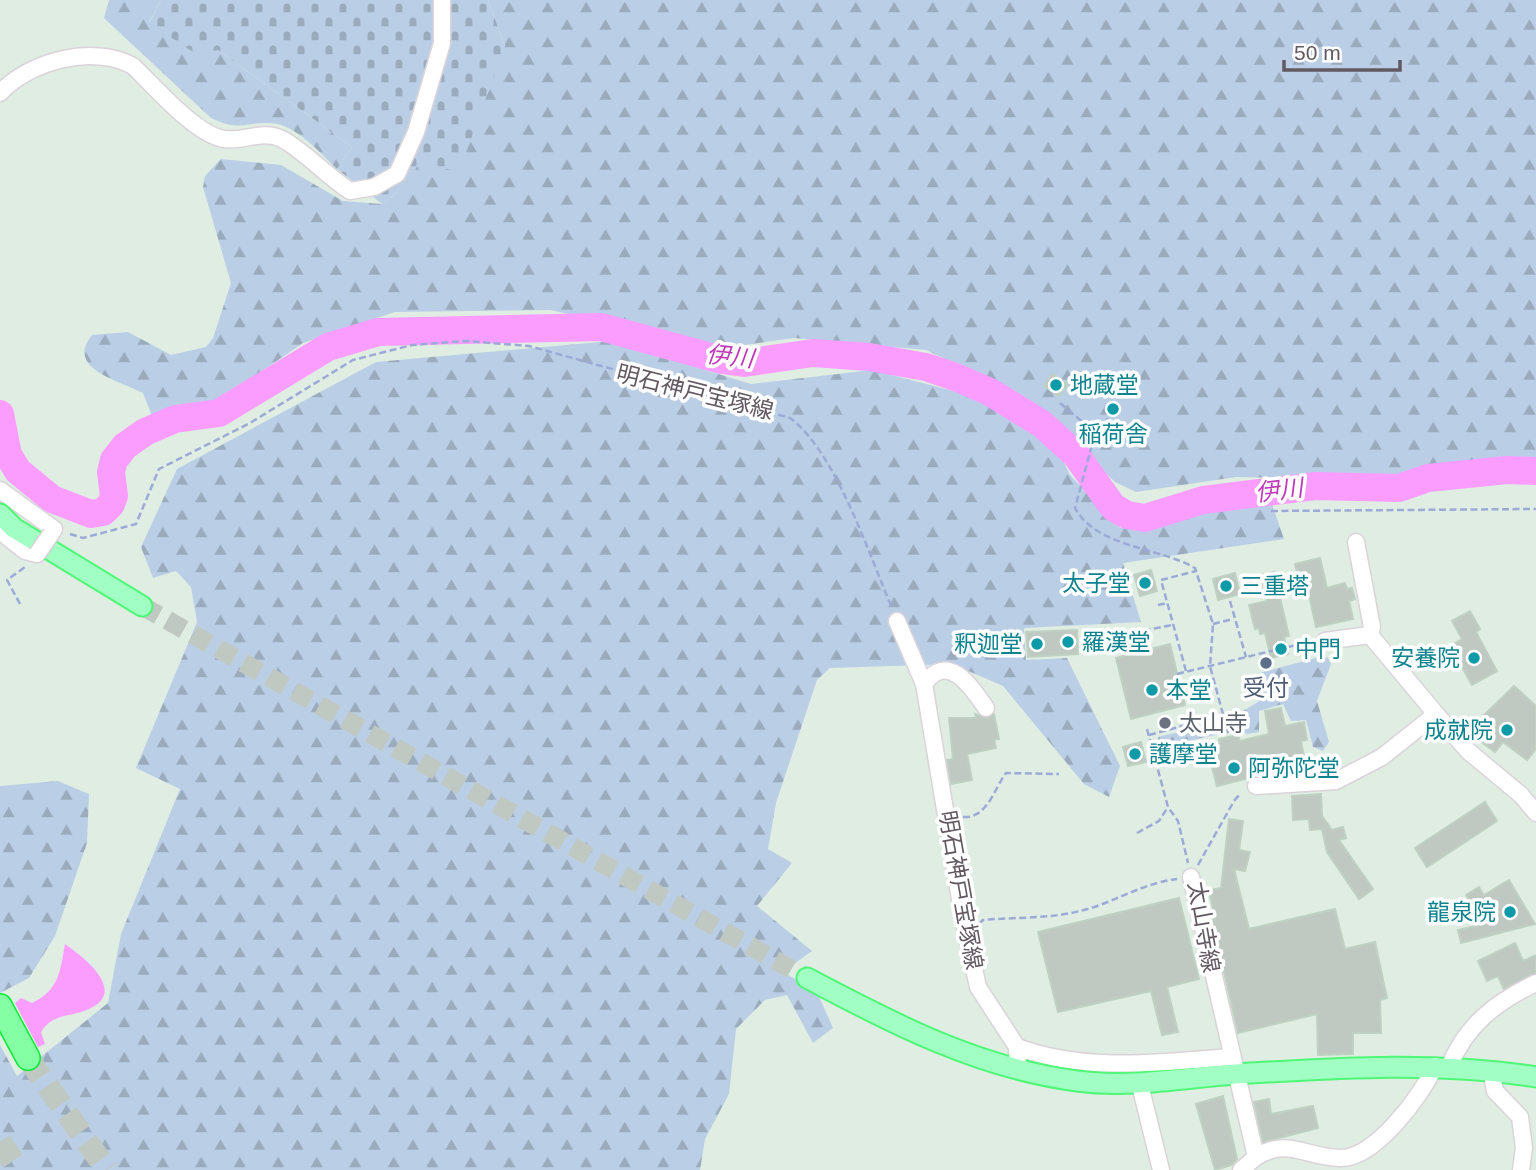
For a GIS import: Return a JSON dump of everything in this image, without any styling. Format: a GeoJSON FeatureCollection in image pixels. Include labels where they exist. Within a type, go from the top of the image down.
{"type":"FeatureCollection","features":[{"type":"Feature","properties":{"kind":"highway"},"geometry":{"type":"LineString","coordinates":[[0,1006],[28,1058]]}},
{"type":"Feature","properties":{"kind":"main road"},"geometry":{"type":"LineString","coordinates":[[0,514],[14,528],[142,606]]}},
{"type":"Feature","properties":{"kind":"main road"},"geometry":{"type":"LineString","coordinates":[[807,978],[902,1028],[981,1061],[1078,1081],[1140,1085],[1232,1066],[1442,1067],[1491,1070],[1536,1077]]}},
{"type":"Feature","properties":{"kind":"street"},"geometry":{"type":"LineString","coordinates":[[0,93],[9,83],[42,65],[83,58],[122,60],[133,66],[198,127],[220,139],[242,140],[263,134],[282,139],[350,191],[373,187],[397,174],[416,132],[442,43],[442,0]]}},
{"type":"Feature","properties":{"kind":"street"},"geometry":{"type":"LineString","coordinates":[[0,490],[52,531],[37,554],[25,551],[0,531]]}},
{"type":"Feature","properties":{"kind":"street"},"geometry":{"type":"LineString","coordinates":[[1356,542],[1372,628],[1370,635]]}},
{"type":"Feature","properties":{"kind":"street","name":"明石神戸宝塚線"},"geometry":{"type":"LineString","coordinates":[[897,621],[924,684],[978,987],[1017,1046]]}},
{"type":"Feature","properties":{"kind":"street"},"geometry":{"type":"LineString","coordinates":[[1325,641],[1370,635]]}},
{"type":"Feature","properties":{"kind":"street"},"geometry":{"type":"LineString","coordinates":[[1370,635],[1468,751],[1521,795],[1536,813]]}},
{"type":"Feature","properties":{"kind":"street"},"geometry":{"type":"LineString","coordinates":[[924,684],[932,674],[943,670],[955,673],[968,683],[986,708]]}},
{"type":"Feature","properties":{"kind":"street"},"geometry":{"type":"LineString","coordinates":[[1256,786],[1336,781],[1382,757],[1436,714]]}},
{"type":"Feature","properties":{"kind":"street","name":"太山寺線"},"geometry":{"type":"LineString","coordinates":[[1191,877],[1232,1066],[1256,1157]]}},
{"type":"Feature","properties":{"kind":"street"},"geometry":{"type":"LineString","coordinates":[[1241,1170],[1256,1157],[1279,1146],[1301,1148],[1340,1158],[1355,1155],[1370,1146],[1404,1114],[1473,1025],[1491,1008],[1536,983]]}},
{"type":"Feature","properties":{"kind":"street"},"geometry":{"type":"LineString","coordinates":[[1018,1070],[1017,1046],[1037,1054],[1090,1062],[1232,1066]]}},
{"type":"Feature","properties":{"kind":"street"},"geometry":{"type":"LineString","coordinates":[[1491,1070],[1495,1091],[1520,1117],[1524,1148],[1521,1170]]}},
{"type":"Feature","properties":{"kind":"street"},"geometry":{"type":"LineString","coordinates":[[1140,1085],[1161,1170]]}},
{"type":"Feature","properties":{"kind":"path","name":"明石神戸宝塚線"},"geometry":{"type":"LineString","coordinates":[[52,531],[83,538],[136,524],[159,469],[250,423],[353,359],[412,345],[466,341],[529,346],[657,384],[780,414],[805,429],[846,499],[897,621]]}},
{"type":"Feature","properties":{"kind":"path"},"geometry":{"type":"LineString","coordinates":[[1060,403],[1097,434]]}},
{"type":"Feature","properties":{"kind":"path"},"geometry":{"type":"LineString","coordinates":[[1108,418],[1091,445],[1075,508],[1078,514],[1102,532],[1126,544],[1176,557],[1196,571],[1213,624],[1210,666],[1228,733]]}},
{"type":"Feature","properties":{"kind":"path"},"geometry":{"type":"LineString","coordinates":[[1271,511],[1536,509]]}},
{"type":"Feature","properties":{"kind":"path"},"geometry":{"type":"LineString","coordinates":[[20,604],[7,580],[31,563],[37,554]]}},
{"type":"Feature","properties":{"kind":"path"},"geometry":{"type":"LineString","coordinates":[[1186,671],[1161,580],[1196,571]]}},
{"type":"Feature","properties":{"kind":"path"},"geometry":{"type":"LineString","coordinates":[[1230,601],[1246,657]]}},
{"type":"Feature","properties":{"kind":"path"},"geometry":{"type":"LineString","coordinates":[[1158,605],[1167,603]]}},
{"type":"Feature","properties":{"kind":"path"},"geometry":{"type":"LineString","coordinates":[[1213,624],[1235,619]]}},
{"type":"Feature","properties":{"kind":"path"},"geometry":{"type":"LineString","coordinates":[[1092,641],[1172,625]]}},
{"type":"Feature","properties":{"kind":"path"},"geometry":{"type":"LineString","coordinates":[[1287,648],[1325,641]]}},
{"type":"Feature","properties":{"kind":"path"},"geometry":{"type":"LineString","coordinates":[[1177,674],[1275,650]]}},
{"type":"Feature","properties":{"kind":"path"},"geometry":{"type":"LineString","coordinates":[[1225,654],[1227,661]]}},
{"type":"Feature","properties":{"kind":"path"},"geometry":{"type":"LineString","coordinates":[[1149,735],[1223,715]]}},
{"type":"Feature","properties":{"kind":"path"},"geometry":{"type":"LineString","coordinates":[[967,936],[983,920],[1043,918],[1082,911],[1156,881],[1191,877],[1178,821],[1168,807],[1147,729]]}},
{"type":"Feature","properties":{"kind":"path"},"geometry":{"type":"LineString","coordinates":[[947,816],[972,818],[983,812],[1006,773],[1059,774]]}},
{"type":"Feature","properties":{"kind":"path","name":"太山寺線"},"geometry":{"type":"LineString","coordinates":[[1191,877],[1234,801],[1242,792],[1256,786]]}},
{"type":"Feature","properties":{"kind":"path"},"geometry":{"type":"LineString","coordinates":[[1137,833],[1159,821],[1168,807]]}},
{"type":"Feature","properties":{"kind":"green space"},"geometry":{"type":"Polygon","coordinates":[[[109,0],[161,0],[149,22],[218,50],[352,147],[337,169],[307,140],[289,128],[270,123],[229,125],[211,118],[104,18],[109,0]]]}},
{"type":"Feature","properties":{"kind":"green space"},"geometry":{"type":"Polygon","coordinates":[[[161,0],[488,0],[505,46],[459,172],[421,162],[396,193],[382,204],[337,169],[352,147],[218,50],[196,54],[149,23],[161,0]]]}},
{"type":"Feature","properties":{"kind":"green space"},"geometry":{"type":"Polygon","coordinates":[[[488,0],[1536,0],[1536,463],[1389,480],[1236,477],[1136,492],[1115,482],[1025,398],[926,350],[794,338],[724,348],[550,310],[395,312],[303,343],[215,403],[152,416],[143,393],[110,378],[90,365],[85,357],[85,347],[92,335],[128,332],[171,355],[206,347],[213,338],[231,283],[203,187],[205,176],[221,159],[281,165],[343,201],[382,204],[396,193],[505,46],[488,0]]]}},
{"type":"Feature","properties":{"kind":"green space"},"geometry":{"type":"Polygon","coordinates":[[[611,341],[751,384],[872,370],[969,395],[1003,412],[1058,450],[1070,475],[1120,528],[1204,504],[1271,501],[1284,539],[1123,563],[1141,622],[1024,628],[1026,660],[1067,658],[1120,766],[1109,797],[1084,784],[1003,686],[952,664],[830,668],[817,680],[776,803],[768,849],[792,863],[757,906],[812,951],[783,972],[817,992],[833,1028],[813,1043],[787,995],[765,1000],[736,1029],[729,1094],[705,1139],[700,1170],[0,1170],[0,1045],[17,1076],[108,1003],[121,934],[180,789],[136,768],[197,622],[191,587],[176,571],[153,578],[141,547],[177,469],[376,362],[611,341]]]}},
{"type":"Feature","properties":{"kind":"green space"},"geometry":{"type":"Polygon","coordinates":[[[1323,656],[1328,658],[1331,664],[1317,701],[1329,742],[1323,751],[1313,747],[1306,720],[1291,721],[1283,704],[1259,711],[1259,732],[1247,734],[1242,731],[1238,714],[1258,702],[1256,674],[1323,656]]]}},
{"type":"Feature","properties":{"kind":"green space"},"geometry":{"type":"Polygon","coordinates":[[[1220,722],[1223,733],[1160,748],[1158,737],[1220,722]]]}},
{"type":"Feature","properties":{"kind":"green space"},"geometry":{"type":"Polygon","coordinates":[[[58,781],[89,794],[87,843],[55,936],[29,978],[0,993],[0,786],[58,781]]]}},
{"type":"Feature","properties":{"kind":"shaded area"},"geometry":{"type":"Polygon","coordinates":[[[65,944],[91,965],[103,984],[105,993],[100,1002],[89,1009],[51,1021],[41,1032],[45,1044],[38,1047],[15,1003],[21,998],[32,1003],[48,992],[57,979],[65,944]]]}},
{"type":"Feature","properties":{"kind":"building","name":"地蔵堂"},"geometry":{"type":"Polygon","coordinates":[[[1052,374],[1068,384],[1059,396],[1044,386],[1052,374]]]}},
{"type":"Feature","properties":{"kind":"building"},"geometry":{"type":"Polygon","coordinates":[[[1320,558],[1327,588],[1345,583],[1347,589],[1352,588],[1355,599],[1349,601],[1353,619],[1316,627],[1308,591],[1302,593],[1295,564],[1320,558]]]}},
{"type":"Feature","properties":{"kind":"building","name":"太子堂"},"geometry":{"type":"Polygon","coordinates":[[[1151,570],[1157,591],[1140,596],[1134,575],[1151,570]]]}},
{"type":"Feature","properties":{"kind":"building"},"geometry":{"type":"Polygon","coordinates":[[[1274,572],[1289,636],[1284,637],[1288,654],[1271,658],[1265,633],[1260,634],[1259,628],[1255,629],[1249,605],[1267,601],[1260,575],[1274,572]]]}},
{"type":"Feature","properties":{"kind":"building","name":"三重塔"},"geometry":{"type":"Polygon","coordinates":[[[1235,573],[1240,594],[1218,600],[1213,579],[1235,573]]]}},
{"type":"Feature","properties":{"kind":"building","name":"安養院"},"geometry":{"type":"Polygon","coordinates":[[[1470,611],[1480,629],[1476,632],[1497,671],[1472,685],[1450,646],[1462,639],[1452,621],[1470,611]]]}},
{"type":"Feature","properties":{"kind":"building"},"geometry":{"type":"Polygon","coordinates":[[[1077,630],[1078,654],[1028,657],[1026,632],[1077,630]]]}},
{"type":"Feature","properties":{"kind":"building","name":"本堂"},"geometry":{"type":"Polygon","coordinates":[[[1170,644],[1185,705],[1131,719],[1116,658],[1170,644]]]}},
{"type":"Feature","properties":{"kind":"building"},"geometry":{"type":"Polygon","coordinates":[[[1514,686],[1536,706],[1536,749],[1527,760],[1503,742],[1495,752],[1483,743],[1491,733],[1477,722],[1514,686]]]}},
{"type":"Feature","properties":{"kind":"building"},"geometry":{"type":"Polygon","coordinates":[[[1281,708],[1285,726],[1304,722],[1307,740],[1301,741],[1307,771],[1278,774],[1277,771],[1217,786],[1207,749],[1220,746],[1219,739],[1238,735],[1240,741],[1269,734],[1265,711],[1281,708]]]}},
{"type":"Feature","properties":{"kind":"building"},"geometry":{"type":"Polygon","coordinates":[[[975,714],[986,718],[994,714],[999,739],[994,740],[996,748],[967,754],[972,780],[951,784],[947,760],[953,759],[949,718],[976,718],[975,714]]]}},
{"type":"Feature","properties":{"kind":"building","name":"護摩堂"},"geometry":{"type":"Polygon","coordinates":[[[1141,742],[1146,762],[1128,766],[1123,747],[1141,742]]]}},
{"type":"Feature","properties":{"kind":"building"},"geometry":{"type":"Polygon","coordinates":[[[1321,794],[1322,816],[1332,830],[1343,827],[1346,838],[1339,840],[1373,889],[1359,899],[1327,852],[1322,829],[1310,830],[1309,819],[1293,820],[1292,796],[1321,794]]]}},
{"type":"Feature","properties":{"kind":"building"},"geometry":{"type":"Polygon","coordinates":[[[1485,802],[1497,821],[1427,867],[1415,848],[1485,802]]]}},
{"type":"Feature","properties":{"kind":"building"},"geometry":{"type":"Polygon","coordinates":[[[1229,819],[1243,821],[1239,850],[1250,852],[1245,871],[1234,869],[1249,929],[1335,909],[1345,949],[1375,942],[1387,998],[1380,1000],[1381,1033],[1353,1033],[1353,1054],[1318,1055],[1317,1014],[1238,1033],[1212,920],[1215,919],[1209,890],[1221,888],[1229,819]]]}},
{"type":"Feature","properties":{"kind":"building","name":"龍泉院"},"geometry":{"type":"Polygon","coordinates":[[[1509,880],[1535,924],[1461,943],[1458,930],[1480,925],[1478,920],[1481,919],[1466,895],[1479,887],[1484,895],[1509,880]]]}},
{"type":"Feature","properties":{"kind":"building"},"geometry":{"type":"Polygon","coordinates":[[[1179,898],[1199,979],[1167,987],[1178,1032],[1162,1035],[1151,991],[1058,1012],[1038,932],[1179,898]]]}},
{"type":"Feature","properties":{"kind":"building"},"geometry":{"type":"Polygon","coordinates":[[[1515,943],[1523,961],[1536,955],[1536,973],[1504,989],[1498,976],[1487,981],[1478,961],[1515,943]]]}},
{"type":"Feature","properties":{"kind":"building"},"geometry":{"type":"Polygon","coordinates":[[[1223,1096],[1237,1159],[1232,1165],[1215,1170],[1196,1104],[1223,1096]]]}},
{"type":"Feature","properties":{"kind":"building"},"geometry":{"type":"Polygon","coordinates":[[[1269,1099],[1271,1114],[1313,1106],[1318,1128],[1263,1142],[1254,1102],[1269,1099]]]}},
{"type":"Feature","properties":{"kind":"waterway","name":"伊川"},"geometry":{"type":"LineString","coordinates":[[0,414],[8,455],[18,471],[52,499],[91,514],[103,512],[111,504],[114,496],[111,472],[114,460],[125,446],[145,432],[175,419],[219,413],[328,347],[378,332],[601,327],[722,360],[744,363],[813,353],[869,357],[926,367],[958,378],[990,392],[1042,424],[1076,455],[1113,507],[1127,515],[1145,518],[1203,500],[1315,486],[1399,488],[1428,478],[1507,470],[1536,471]]}},
{"type":"Feature","properties":{"kind":"tunnel"},"geometry":{"type":"LineString","coordinates":[[142,606],[807,978]]}},
{"type":"Feature","properties":{"kind":"tunnel"},"geometry":{"type":"LineString","coordinates":[[28,1058],[107,1170]]}},
{"type":"Feature","properties":{"kind":"tunnel"},"geometry":{"type":"LineString","coordinates":[[0,1142],[19,1170]]}},
{"type":"Feature","properties":{"kind":"place","name":"地蔵堂"},"geometry":{"type":"Point","coordinates":[1056,385]}},
{"type":"Feature","properties":{"kind":"place","name":"稲荷舎"},"geometry":{"type":"Point","coordinates":[1113,409]}},
{"type":"Feature","properties":{"kind":"place","name":"太子堂"},"geometry":{"type":"Point","coordinates":[1145,583]}},
{"type":"Feature","properties":{"kind":"place","name":"三重塔"},"geometry":{"type":"Point","coordinates":[1226,586]}},
{"type":"Feature","properties":{"kind":"place","name":"羅漢堂"},"geometry":{"type":"Point","coordinates":[1068,642]}},
{"type":"Feature","properties":{"kind":"place","name":"釈迦堂"},"geometry":{"type":"Point","coordinates":[1037,644]}},
{"type":"Feature","properties":{"kind":"place","name":"中門"},"geometry":{"type":"Point","coordinates":[1281,649]}},
{"type":"Feature","properties":{"kind":"place","name":"安養院"},"geometry":{"type":"Point","coordinates":[1474,658]}},
{"type":"Feature","properties":{"kind":"place","name":"受付"},"geometry":{"type":"Point","coordinates":[1266,663]}},
{"type":"Feature","properties":{"kind":"place","name":"本堂"},"geometry":{"type":"Point","coordinates":[1152,690]}},
{"type":"Feature","properties":{"kind":"place","name":"太山寺"},"geometry":{"type":"Point","coordinates":[1165,723]}},
{"type":"Feature","properties":{"kind":"place","name":"成就院"},"geometry":{"type":"Point","coordinates":[1507,730]}},
{"type":"Feature","properties":{"kind":"place","name":"護摩堂"},"geometry":{"type":"Point","coordinates":[1135,754]}},
{"type":"Feature","properties":{"kind":"place","name":"阿弥陀堂"},"geometry":{"type":"Point","coordinates":[1234,768]}},
{"type":"Feature","properties":{"kind":"place","name":"龍泉院"},"geometry":{"type":"Point","coordinates":[1510,912]}}]}
